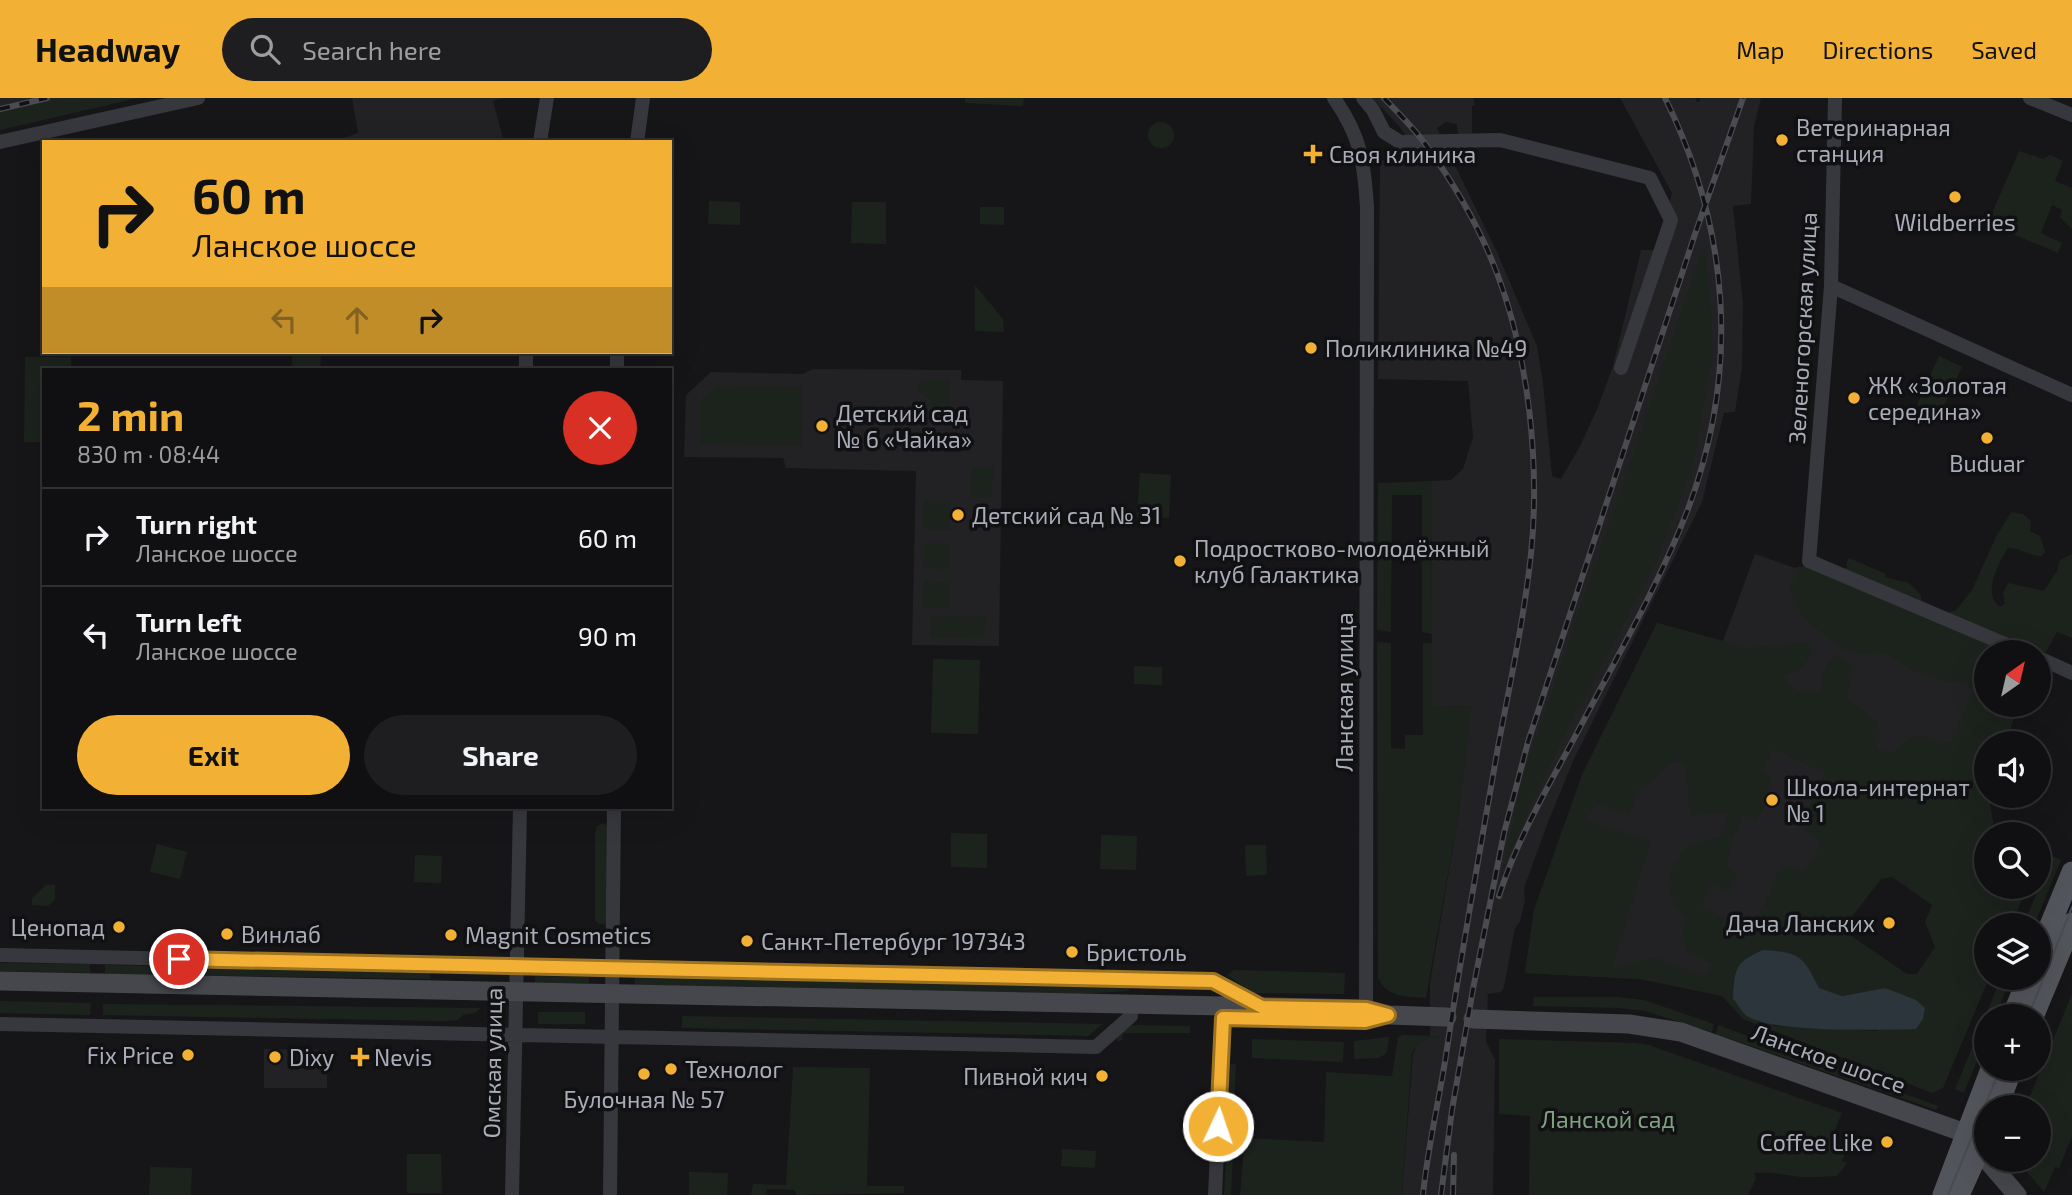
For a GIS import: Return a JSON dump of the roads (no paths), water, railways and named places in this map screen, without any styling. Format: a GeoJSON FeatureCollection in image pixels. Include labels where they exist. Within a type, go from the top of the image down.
{"type":"FeatureCollection","features":[{"type":"Feature","properties":{"kind":"main road"},"geometry":{"type":"LineString","coordinates":[[2051,923],[2072,872]]}},
{"type":"Feature","properties":{"kind":"main road"},"geometry":{"type":"LineString","coordinates":[[2038,1004],[2072,923]]}},
{"type":"Feature","properties":{"kind":"main road"},"geometry":{"type":"LineString","coordinates":[[0,981],[515,997],[1366,1009],[1388,1015],[1447,1017]]}},
{"type":"Feature","properties":{"kind":"main road"},"geometry":{"type":"LineString","coordinates":[[0,993],[515,997]]}},
{"type":"Feature","properties":{"kind":"main road"},"geometry":{"type":"LineString","coordinates":[[613,999],[1365,1021],[1388,1015]]}},
{"type":"Feature","properties":{"kind":"main road","name":"Ланское шоссе"},"geometry":{"type":"LineString","coordinates":[[1473,1019],[1629,1024],[1681,1032],[1974,1143]]}},
{"type":"Feature","properties":{"kind":"main road"},"geometry":{"type":"LineString","coordinates":[[1943,1195],[1974,1153]]}},
{"type":"Feature","properties":{"kind":"main road"},"geometry":{"type":"LineString","coordinates":[[1959,1195],[1974,1159]]}},
{"type":"Feature","properties":{"kind":"main road"},"geometry":{"type":"LineString","coordinates":[[2000,1172],[2017,1195]]}},
{"type":"Feature","properties":{"kind":"main road"},"geometry":{"type":"LineString","coordinates":[[2012,1172],[2031,1195]]}},
{"type":"Feature","properties":{"kind":"street"},"geometry":{"type":"LineString","coordinates":[[0,142],[198,98]]}},
{"type":"Feature","properties":{"kind":"street"},"geometry":{"type":"LineString","coordinates":[[540,140],[547,98]]}},
{"type":"Feature","properties":{"kind":"street"},"geometry":{"type":"LineString","coordinates":[[637,140],[643,98]]}},
{"type":"Feature","properties":{"kind":"street","name":"Ланская улица"},"geometry":{"type":"LineString","coordinates":[[1334,98],[1351,123],[1364,162],[1367,207],[1366,1009]]}},
{"type":"Feature","properties":{"kind":"street"},"geometry":{"type":"LineString","coordinates":[[1363,98],[1373,110],[1384,132],[1399,142],[1500,140],[1650,178],[1671,220],[1621,368]]}},
{"type":"Feature","properties":{"kind":"street","name":"Зеленогорская улица"},"geometry":{"type":"LineString","coordinates":[[1835,98],[1831,286],[1809,561],[1995,640]]}},
{"type":"Feature","properties":{"kind":"street"},"geometry":{"type":"LineString","coordinates":[[2030,98],[2072,116]]}},
{"type":"Feature","properties":{"kind":"street"},"geometry":{"type":"LineString","coordinates":[[1346,116],[1359,110],[1373,110]]}},
{"type":"Feature","properties":{"kind":"street"},"geometry":{"type":"LineString","coordinates":[[1831,286],[2072,395]]}},
{"type":"Feature","properties":{"kind":"street"},"geometry":{"type":"LineString","coordinates":[[2051,663],[2072,673]]}},
{"type":"Feature","properties":{"kind":"street","name":"Омская улица"},"geometry":{"type":"LineString","coordinates":[[512,1195],[520,809]]}},
{"type":"Feature","properties":{"kind":"street"},"geometry":{"type":"LineString","coordinates":[[610,1195],[614,809]]}},
{"type":"Feature","properties":{"kind":"street"},"geometry":{"type":"LineString","coordinates":[[0,955],[1213,981],[1262,1007]]}},
{"type":"Feature","properties":{"kind":"street"},"geometry":{"type":"LineString","coordinates":[[0,1024],[1096,1047],[1131,1016]]}},
{"type":"Feature","properties":{"kind":"street"},"geometry":{"type":"LineString","coordinates":[[1215,1195],[1223,1018]]}},
{"type":"Feature","properties":{"kind":"tram line"},"geometry":{"type":"LineString","coordinates":[[2033,1004],[2072,907]]}},
{"type":"Feature","properties":{"kind":"tram line"},"geometry":{"type":"LineString","coordinates":[[1948,1195],[1995,1081]]}},
{"type":"Feature","properties":{"kind":"railway"},"geometry":{"type":"LineString","coordinates":[[0,109],[47,98]]}},
{"type":"Feature","properties":{"kind":"railway"},"geometry":{"type":"LineString","coordinates":[[1384,98],[1421,139],[1447,176],[1491,259],[1518,342],[1533,449],[1533,520],[1525,603],[1472,894],[1423,1195]]}},
{"type":"Feature","properties":{"kind":"railway"},"geometry":{"type":"LineString","coordinates":[[1499,896],[1534,813],[1663,567],[1688,509],[1705,457],[1721,353],[1715,250],[1703,198],[1687,148],[1665,98]]}},
{"type":"Feature","properties":{"kind":"railway"},"geometry":{"type":"LineString","coordinates":[[1441,1195],[1452,1110],[1473,989],[1504,833],[1528,742],[1695,234],[1743,98]]}},
{"type":"Feature","properties":{"kind":"railway"},"geometry":{"type":"LineString","coordinates":[[1453,1195],[1454,1155]]}},
{"type":"Feature","properties":{"kind":"place","name":"Ветеринарная станция"},"geometry":{"type":"Point","coordinates":[1782,140]}},
{"type":"Feature","properties":{"kind":"place","name":"Своя клиника"},"geometry":{"type":"Point","coordinates":[1313,154]}},
{"type":"Feature","properties":{"kind":"place","name":"Wildberries"},"geometry":{"type":"Point","coordinates":[1955,197]}},
{"type":"Feature","properties":{"kind":"place","name":"Поликлиника №49"},"geometry":{"type":"Point","coordinates":[1311,348]}},
{"type":"Feature","properties":{"kind":"place","name":"ЖК «Золотая середина»"},"geometry":{"type":"Point","coordinates":[1854,398]}},
{"type":"Feature","properties":{"kind":"place","name":"Детский сад № 6 «Чайка»"},"geometry":{"type":"Point","coordinates":[822,426]}},
{"type":"Feature","properties":{"kind":"place","name":"Buduar"},"geometry":{"type":"Point","coordinates":[1987,438]}},
{"type":"Feature","properties":{"kind":"place","name":"Детский сад № 31"},"geometry":{"type":"Point","coordinates":[958,515]}},
{"type":"Feature","properties":{"kind":"place","name":"Подростково-молодёжный клуб Галактика"},"geometry":{"type":"Point","coordinates":[1180,561]}},
{"type":"Feature","properties":{"kind":"place","name":"Школа-интернат № 1"},"geometry":{"type":"Point","coordinates":[1772,800]}},
{"type":"Feature","properties":{"kind":"place","name":"Дача Ланских"},"geometry":{"type":"Point","coordinates":[1889,923]}},
{"type":"Feature","properties":{"kind":"place","name":"Ценопад"},"geometry":{"type":"Point","coordinates":[119,927]}},
{"type":"Feature","properties":{"kind":"place","name":"Винлаб"},"geometry":{"type":"Point","coordinates":[227,934]}},
{"type":"Feature","properties":{"kind":"place","name":"Magnit Cosmetics"},"geometry":{"type":"Point","coordinates":[451,935]}},
{"type":"Feature","properties":{"kind":"place","name":"Санкт-Петербург 197343"},"geometry":{"type":"Point","coordinates":[747,941]}},
{"type":"Feature","properties":{"kind":"place","name":"Бристоль"},"geometry":{"type":"Point","coordinates":[1072,952]}},
{"type":"Feature","properties":{"kind":"place","name":"Fix Price"},"geometry":{"type":"Point","coordinates":[188,1055]}},
{"type":"Feature","properties":{"kind":"place","name":"Dixy"},"geometry":{"type":"Point","coordinates":[275,1057]}},
{"type":"Feature","properties":{"kind":"place","name":"Nevis"},"geometry":{"type":"Point","coordinates":[360,1057]}},
{"type":"Feature","properties":{"kind":"place","name":"Технолог"},"geometry":{"type":"Point","coordinates":[671,1069]}},
{"type":"Feature","properties":{"kind":"place","name":"Булочная № 57"},"geometry":{"type":"Point","coordinates":[644,1074]}},
{"type":"Feature","properties":{"kind":"place","name":"Пивной кич"},"geometry":{"type":"Point","coordinates":[1102,1076]}},
{"type":"Feature","properties":{"kind":"place","name":"Coffee Like"},"geometry":{"type":"Point","coordinates":[1887,1142]}},
{"type":"Feature","properties":{"kind":"park label","name":"Ланской сад"},"geometry":{"type":"Point","coordinates":[1608,1119]}}]}
